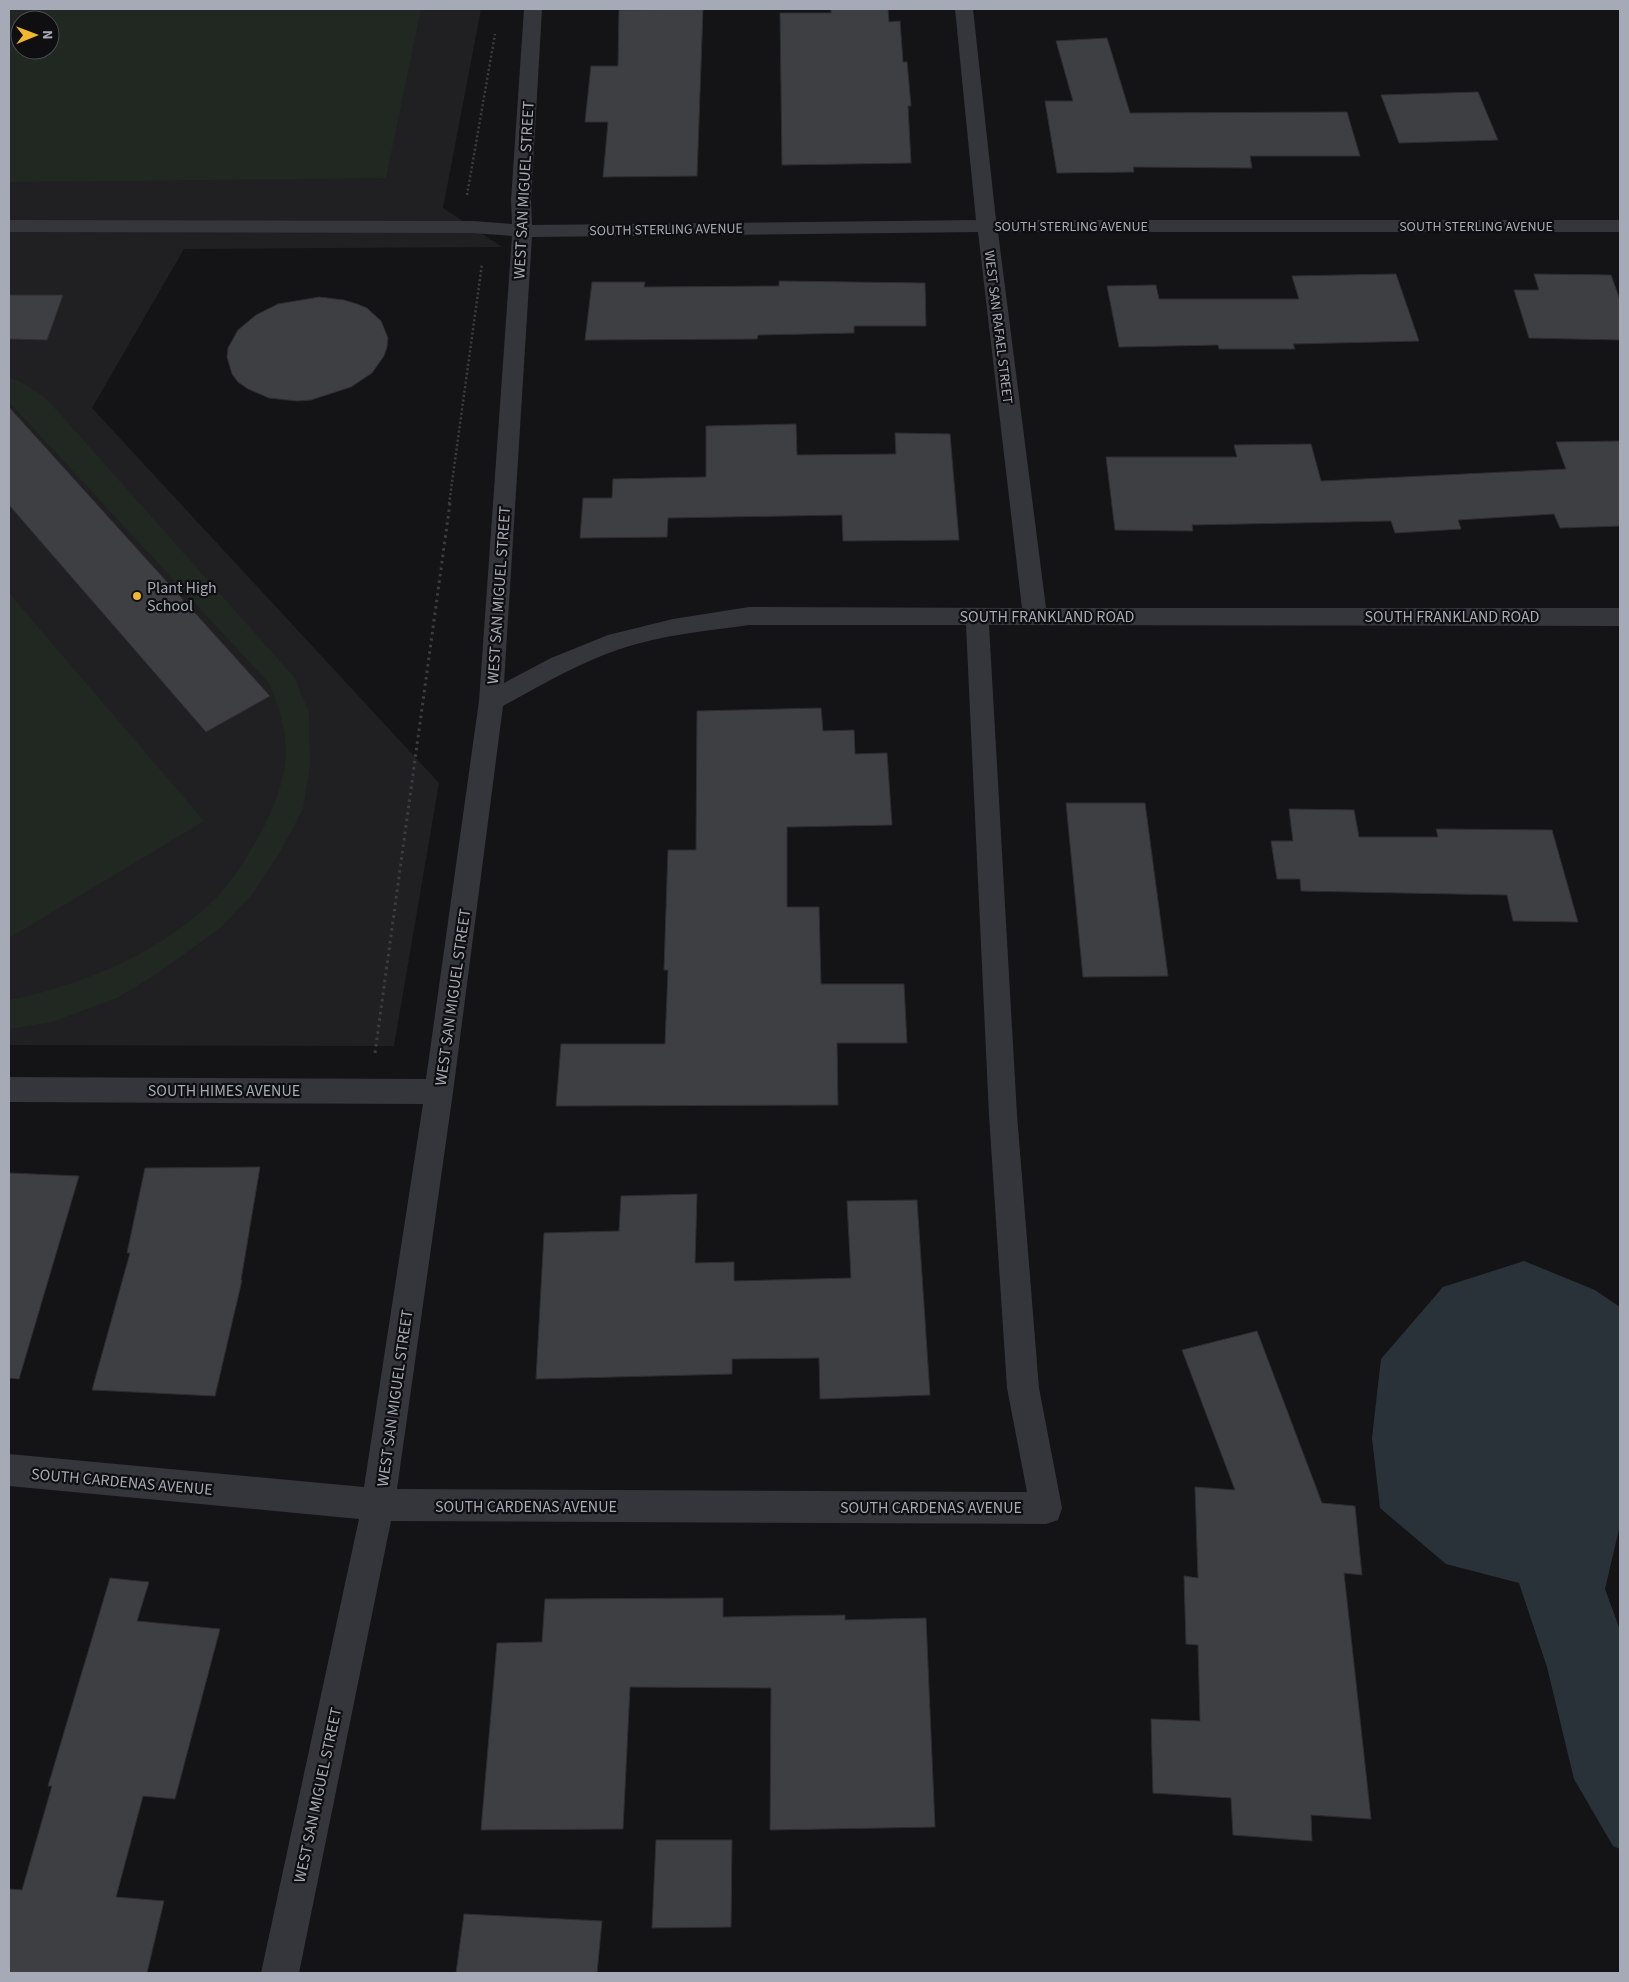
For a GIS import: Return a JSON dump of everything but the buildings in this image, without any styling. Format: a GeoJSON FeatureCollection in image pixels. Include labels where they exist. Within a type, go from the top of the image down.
{"type":"FeatureCollection","features":[{"type":"Feature","properties":{"kind":"street","name":"WEST SAN MIGUEL STREET"},"geometry":{"type":"LineString","coordinates":[[280,1973],[378,1505],[439,1092],[491,701],[522,231],[521,200],[534,9]]}},
{"type":"Feature","properties":{"kind":"street","name":"WEST SAN RAFAEL STREET"},"geometry":{"type":"LineString","coordinates":[[964,9],[987,226],[1035,616]]}},
{"type":"Feature","properties":{"kind":"street","name":"SOUTH STERLING AVENUE"},"geometry":{"type":"LineString","coordinates":[[9,226],[473,226],[522,231],[987,226],[1620,226]]}},
{"type":"Feature","properties":{"kind":"street","name":"SOUTH CARDENAS AVENUE"},"geometry":{"type":"LineString","coordinates":[[9,1470],[378,1505],[1046,1508],[1022,1388],[1003,1115],[977,615]]}},
{"type":"Feature","properties":{"kind":"street","name":"SOUTH FRANKLAND ROAD"},"geometry":{"type":"LineString","coordinates":[[491,701],[560,664],[616,641],[672,628],[749,616],[1620,617]]}},
{"type":"Feature","properties":{"kind":"street","name":"SOUTH HIMES AVENUE"},"geometry":{"type":"LineString","coordinates":[[9,1089],[439,1092]]}},
{"type":"Feature","properties":{"kind":"path"},"geometry":{"type":"LineString","coordinates":[[374,1059],[483,259],[466,202],[496,28]]}},
{"type":"Feature","properties":{"kind":"shaded area","name":"Plant High School"},"geometry":{"type":"Polygon","coordinates":[[[9,9],[481,9],[443,208],[502,247],[184,249],[92,408],[439,783],[394,1046],[9,1045],[9,9]]]}},
{"type":"Feature","properties":{"kind":"shaded area"},"geometry":{"type":"Polygon","coordinates":[[[9,9],[421,9],[386,178],[9,182],[9,9]]]}},
{"type":"Feature","properties":{"kind":"shaded area"},"geometry":{"type":"Polygon","coordinates":[[[9,378],[21,382],[46,398],[294,677],[309,712],[310,766],[303,809],[280,852],[251,896],[220,928],[158,973],[117,998],[52,1022],[9,1029],[9,1000],[65,985],[120,964],[172,934],[217,897],[239,869],[268,818],[277,797],[283,775],[286,752],[285,734],[281,717],[269,683],[9,402],[9,378]]]}},
{"type":"Feature","properties":{"kind":"shaded area"},"geometry":{"type":"Polygon","coordinates":[[[9,593],[204,821],[9,938],[9,593]]]}},
{"type":"Feature","properties":{"kind":"shaded area"},"geometry":{"type":"Polygon","coordinates":[[[1524,1261],[1595,1290],[1620,1307],[1620,1525],[1605,1589],[1620,1630],[1620,1849],[1613,1846],[1574,1779],[1547,1667],[1519,1583],[1446,1564],[1380,1508],[1372,1438],[1381,1359],[1443,1287],[1524,1261]]]}},
{"type":"Feature","properties":{"kind":"place","name":"Plant High School"},"geometry":{"type":"Point","coordinates":[137,596]}}]}
